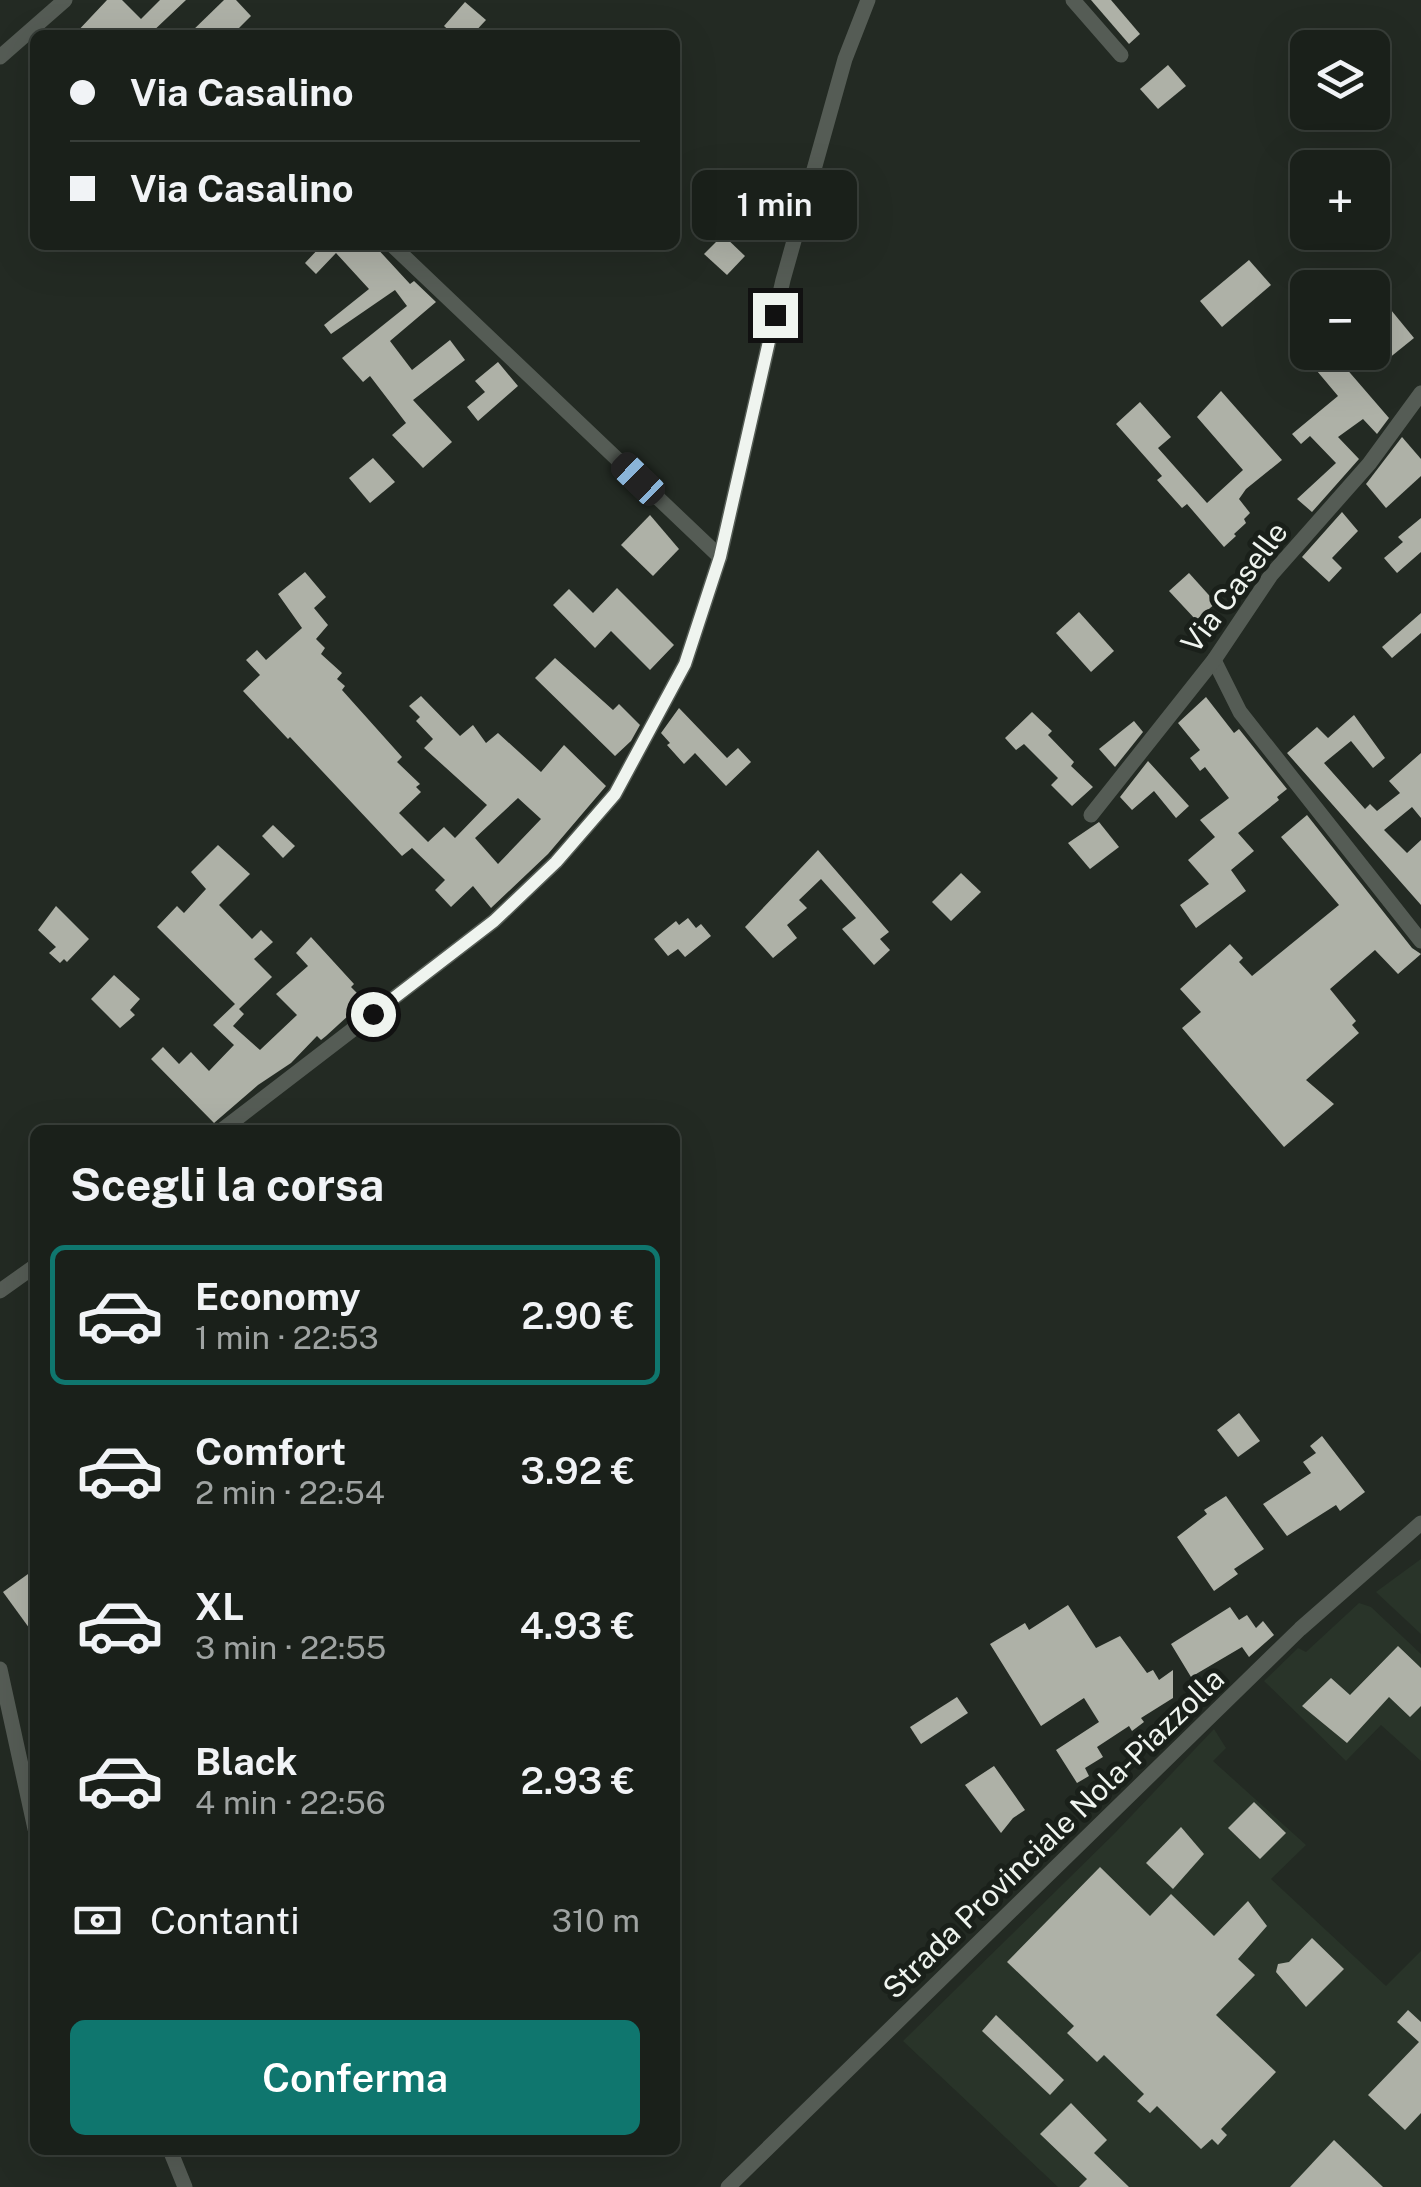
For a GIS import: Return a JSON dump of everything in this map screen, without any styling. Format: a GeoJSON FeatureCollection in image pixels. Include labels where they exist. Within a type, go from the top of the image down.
{"type":"FeatureCollection","features":[{"type":"Feature","properties":{"kind":"street"},"geometry":{"type":"LineString","coordinates":[[30,30],[65,0]]}},
{"type":"Feature","properties":{"kind":"street"},"geometry":{"type":"LineString","coordinates":[[229,1125],[494,921],[556,862],[615,794],[685,664],[720,557],[783,280],[845,60],[868,0]]}},
{"type":"Feature","properties":{"kind":"street"},"geometry":{"type":"LineString","coordinates":[[1074,0],[1121,55]]}},
{"type":"Feature","properties":{"kind":"street"},"geometry":{"type":"LineString","coordinates":[[0,56],[30,30]]}},
{"type":"Feature","properties":{"kind":"street"},"geometry":{"type":"LineString","coordinates":[[397,250],[720,557]]}},
{"type":"Feature","properties":{"kind":"street","name":"Via Caselle"},"geometry":{"type":"LineString","coordinates":[[1091,815],[1214,660],[1271,575],[1369,464],[1421,393]]}},
{"type":"Feature","properties":{"kind":"street"},"geometry":{"type":"LineString","coordinates":[[1214,660],[1240,712],[1421,942]]}},
{"type":"Feature","properties":{"kind":"street"},"geometry":{"type":"LineString","coordinates":[[0,1291],[30,1270]]}},
{"type":"Feature","properties":{"kind":"street","name":"Strada Provinciale Nola-Piazzolla"},"geometry":{"type":"LineString","coordinates":[[728,2187],[1300,1629],[1421,1523]]}},
{"type":"Feature","properties":{"kind":"street"},"geometry":{"type":"LineString","coordinates":[[0,1669],[30,1805]]}},
{"type":"Feature","properties":{"kind":"street"},"geometry":{"type":"LineString","coordinates":[[172,2155],[185,2187]]}},
{"type":"Feature","properties":{"kind":"shaded area"},"geometry":{"type":"Polygon","coordinates":[[[1421,1559],[1421,1634],[1376,1592],[1421,1559]]]}},
{"type":"Feature","properties":{"kind":"shaded area"},"geometry":{"type":"Polygon","coordinates":[[[1359,1603],[1371,1607],[1421,1654],[1421,1761],[1381,1725],[1346,1761],[1264,1681],[1298,1648],[1306,1652],[1359,1603]]]}},
{"type":"Feature","properties":{"kind":"shaded area"},"geometry":{"type":"Polygon","coordinates":[[[1214,1729],[1226,1748],[1213,1761],[1306,1845],[1271,1879],[1386,1986],[1421,1951],[1421,2187],[1058,2187],[903,2041],[1115,1833],[1214,1729]]]}},
{"type":"Feature","properties":{"kind":"building"},"geometry":{"type":"Polygon","coordinates":[[[107,0],[122,0],[141,19],[160,0],[186,0],[154,30],[79,30],[107,0]]]}},
{"type":"Feature","properties":{"kind":"building"},"geometry":{"type":"Polygon","coordinates":[[[224,0],[236,0],[251,16],[237,30],[193,30],[224,0]]]}},
{"type":"Feature","properties":{"kind":"building"},"geometry":{"type":"Polygon","coordinates":[[[1091,0],[1111,0],[1140,34],[1129,44],[1091,0]]]}},
{"type":"Feature","properties":{"kind":"building"},"geometry":{"type":"Polygon","coordinates":[[[465,2],[486,20],[477,30],[448,30],[444,26],[465,2]]]}},
{"type":"Feature","properties":{"kind":"building"},"geometry":{"type":"Polygon","coordinates":[[[1168,65],[1186,86],[1158,109],[1140,89],[1168,65]]]}},
{"type":"Feature","properties":{"kind":"building"},"geometry":{"type":"Polygon","coordinates":[[[733,189],[754,209],[735,228],[714,209],[733,189]]]}},
{"type":"Feature","properties":{"kind":"building"},"geometry":{"type":"Polygon","coordinates":[[[723,235],[745,256],[727,275],[704,254],[723,235]]]}},
{"type":"Feature","properties":{"kind":"building"},"geometry":{"type":"Polygon","coordinates":[[[317,250],[379,250],[410,284],[414,281],[436,302],[390,341],[412,370],[450,340],[465,360],[413,400],[452,442],[423,468],[392,435],[406,423],[370,376],[363,382],[342,358],[407,306],[395,290],[331,334],[324,325],[369,289],[336,253],[316,274],[305,263],[317,250]]]}},
{"type":"Feature","properties":{"kind":"building"},"geometry":{"type":"Polygon","coordinates":[[[1249,260],[1271,285],[1222,327],[1200,301],[1249,260]]]}},
{"type":"Feature","properties":{"kind":"building"},"geometry":{"type":"Polygon","coordinates":[[[1390,311],[1414,338],[1390,357],[1390,311]]]}},
{"type":"Feature","properties":{"kind":"building"},"geometry":{"type":"Polygon","coordinates":[[[498,362],[518,386],[478,421],[467,407],[485,392],[475,381],[498,362]]]}},
{"type":"Feature","properties":{"kind":"building"},"geometry":{"type":"Polygon","coordinates":[[[1316,370],[1348,370],[1389,418],[1377,434],[1363,419],[1338,437],[1359,459],[1312,512],[1297,499],[1336,463],[1310,436],[1301,444],[1292,434],[1338,396],[1316,370]]]}},
{"type":"Feature","properties":{"kind":"building"},"geometry":{"type":"Polygon","coordinates":[[[1221,391],[1282,460],[1239,499],[1250,513],[1224,547],[1187,504],[1182,508],[1157,480],[1162,476],[1116,424],[1140,402],[1171,437],[1158,448],[1207,503],[1243,470],[1197,417],[1221,391]]]}},
{"type":"Feature","properties":{"kind":"building"},"geometry":{"type":"Polygon","coordinates":[[[1402,437],[1421,459],[1421,476],[1386,508],[1366,484],[1402,437]]]}},
{"type":"Feature","properties":{"kind":"building"},"geometry":{"type":"Polygon","coordinates":[[[373,458],[395,482],[370,503],[349,478],[373,458]]]}},
{"type":"Feature","properties":{"kind":"building"},"geometry":{"type":"Polygon","coordinates":[[[1342,512],[1358,531],[1332,558],[1342,568],[1329,582],[1302,557],[1342,512]]]}},
{"type":"Feature","properties":{"kind":"building"},"geometry":{"type":"Polygon","coordinates":[[[650,515],[679,549],[653,576],[621,545],[650,515]]]}},
{"type":"Feature","properties":{"kind":"building"},"geometry":{"type":"Polygon","coordinates":[[[1421,518],[1421,552],[1397,573],[1384,558],[1403,542],[1398,537],[1421,518]]]}},
{"type":"Feature","properties":{"kind":"building"},"geometry":{"type":"Polygon","coordinates":[[[305,572],[326,597],[314,608],[328,625],[316,639],[325,648],[321,654],[342,673],[337,679],[345,686],[342,690],[402,757],[397,762],[420,784],[416,787],[421,792],[399,813],[428,842],[444,827],[455,838],[487,805],[424,748],[433,739],[416,721],[420,717],[409,706],[421,696],[460,736],[473,725],[486,743],[498,733],[541,772],[564,745],[606,786],[548,854],[491,908],[473,886],[451,907],[435,890],[445,880],[412,848],[402,856],[243,691],[260,675],[246,660],[257,650],[266,660],[302,628],[278,594],[305,572]],[[518,798],[475,838],[498,864],[541,819],[518,798]]]}},
{"type":"Feature","properties":{"kind":"building"},"geometry":{"type":"Polygon","coordinates":[[[1189,573],[1216,603],[1196,620],[1169,591],[1189,573]]]}},
{"type":"Feature","properties":{"kind":"building"},"geometry":{"type":"Polygon","coordinates":[[[617,588],[674,645],[650,670],[611,631],[595,648],[553,605],[569,589],[593,613],[617,588]]]}},
{"type":"Feature","properties":{"kind":"building"},"geometry":{"type":"Polygon","coordinates":[[[1079,612],[1114,651],[1091,672],[1056,633],[1079,612]]]}},
{"type":"Feature","properties":{"kind":"building"},"geometry":{"type":"Polygon","coordinates":[[[1421,613],[1421,633],[1392,658],[1382,647],[1421,613]]]}},
{"type":"Feature","properties":{"kind":"building"},"geometry":{"type":"Polygon","coordinates":[[[555,658],[613,710],[619,704],[640,725],[631,741],[615,756],[535,678],[555,658]]]}},
{"type":"Feature","properties":{"kind":"building"},"geometry":{"type":"Polygon","coordinates":[[[1206,697],[1234,733],[1239,729],[1287,789],[1238,833],[1254,851],[1231,870],[1246,891],[1196,928],[1180,905],[1209,884],[1188,860],[1215,837],[1200,820],[1229,798],[1205,767],[1200,771],[1190,758],[1200,750],[1178,723],[1206,697]]]}},
{"type":"Feature","properties":{"kind":"building"},"geometry":{"type":"Polygon","coordinates":[[[679,708],[727,758],[738,748],[751,762],[726,786],[695,753],[684,764],[667,745],[670,743],[661,733],[679,708]]]}},
{"type":"Feature","properties":{"kind":"building"},"geometry":{"type":"Polygon","coordinates":[[[1032,712],[1052,731],[1048,735],[1074,762],[1071,766],[1093,787],[1072,806],[1051,785],[1058,778],[1024,744],[1016,750],[1005,738],[1032,712]]]}},
{"type":"Feature","properties":{"kind":"building"},"geometry":{"type":"Polygon","coordinates":[[[1354,715],[1385,758],[1373,768],[1351,741],[1324,763],[1365,809],[1370,804],[1377,811],[1400,793],[1389,781],[1421,753],[1421,818],[1412,807],[1384,830],[1407,853],[1421,840],[1421,905],[1287,753],[1317,727],[1328,738],[1354,715]]]}},
{"type":"Feature","properties":{"kind":"building"},"geometry":{"type":"Polygon","coordinates":[[[1134,721],[1143,732],[1115,767],[1099,749],[1134,721]]]}},
{"type":"Feature","properties":{"kind":"building"},"geometry":{"type":"Polygon","coordinates":[[[1148,761],[1189,806],[1176,818],[1154,791],[1132,810],[1120,797],[1148,761]]]}},
{"type":"Feature","properties":{"kind":"building"},"geometry":{"type":"Polygon","coordinates":[[[1307,815],[1412,948],[1421,954],[1398,974],[1375,950],[1330,989],[1356,1021],[1352,1025],[1359,1033],[1306,1080],[1334,1104],[1284,1147],[1182,1028],[1201,1012],[1180,989],[1230,944],[1252,976],[1339,905],[1281,837],[1307,815]]]}},
{"type":"Feature","properties":{"kind":"building"},"geometry":{"type":"Polygon","coordinates":[[[1099,822],[1119,847],[1090,869],[1068,843],[1099,822]]]}},
{"type":"Feature","properties":{"kind":"building"},"geometry":{"type":"Polygon","coordinates":[[[273,825],[295,846],[283,858],[262,836],[273,825]]]}},
{"type":"Feature","properties":{"kind":"building"},"geometry":{"type":"Polygon","coordinates":[[[218,845],[250,874],[219,905],[252,939],[261,930],[273,942],[254,959],[272,977],[239,1009],[244,1014],[233,1026],[260,1050],[297,1015],[276,994],[308,966],[296,953],[311,937],[362,998],[361,1004],[326,1036],[321,1040],[317,1036],[291,1063],[214,1123],[151,1059],[163,1047],[179,1064],[191,1052],[209,1071],[234,1045],[213,1025],[235,1004],[157,927],[177,906],[184,913],[206,889],[191,872],[218,845]]]}},
{"type":"Feature","properties":{"kind":"building"},"geometry":{"type":"Polygon","coordinates":[[[818,850],[889,932],[880,939],[890,950],[874,965],[842,929],[856,918],[821,879],[799,900],[807,908],[787,925],[797,938],[773,958],[745,927],[818,850]]]}},
{"type":"Feature","properties":{"kind":"building"},"geometry":{"type":"Polygon","coordinates":[[[961,873],[981,892],[951,921],[932,902],[961,873]]]}},
{"type":"Feature","properties":{"kind":"building"},"geometry":{"type":"Polygon","coordinates":[[[56,906],[89,939],[67,962],[64,959],[60,963],[49,953],[56,947],[38,930],[56,906]]]}},
{"type":"Feature","properties":{"kind":"building"},"geometry":{"type":"Polygon","coordinates":[[[688,918],[696,928],[701,924],[711,936],[685,957],[678,949],[668,956],[654,939],[676,921],[679,925],[688,918]]]}},
{"type":"Feature","properties":{"kind":"building"},"geometry":{"type":"Polygon","coordinates":[[[114,975],[140,999],[130,1010],[135,1015],[120,1028],[91,999],[114,975]]]}},
{"type":"Feature","properties":{"kind":"building"},"geometry":{"type":"Polygon","coordinates":[[[1239,1413],[1260,1441],[1238,1457],[1217,1430],[1239,1413]]]}},
{"type":"Feature","properties":{"kind":"building"},"geometry":{"type":"Polygon","coordinates":[[[1322,1436],[1365,1492],[1340,1511],[1336,1505],[1287,1536],[1263,1504],[1311,1473],[1303,1462],[1316,1453],[1310,1446],[1322,1436]]]}},
{"type":"Feature","properties":{"kind":"building"},"geometry":{"type":"Polygon","coordinates":[[[1226,1496],[1264,1549],[1234,1569],[1238,1574],[1214,1591],[1177,1537],[1207,1514],[1204,1510],[1226,1496]]]}},
{"type":"Feature","properties":{"kind":"building"},"geometry":{"type":"Polygon","coordinates":[[[30,1573],[30,1629],[3,1592],[30,1573]]]}},
{"type":"Feature","properties":{"kind":"building"},"geometry":{"type":"Polygon","coordinates":[[[1068,1605],[1096,1648],[1120,1636],[1147,1673],[1153,1670],[1159,1680],[1173,1670],[1173,1698],[1141,1718],[1144,1722],[1132,1731],[1129,1726],[1097,1747],[1103,1757],[1085,1768],[1089,1776],[1077,1783],[1056,1750],[1099,1722],[1084,1698],[1041,1726],[990,1644],[1025,1623],[1029,1630],[1068,1605]]]}},
{"type":"Feature","properties":{"kind":"building"},"geometry":{"type":"Polygon","coordinates":[[[1230,1607],[1239,1620],[1247,1615],[1256,1628],[1263,1621],[1274,1635],[1249,1657],[1242,1647],[1191,1677],[1171,1644],[1230,1607]]]}},
{"type":"Feature","properties":{"kind":"building"},"geometry":{"type":"Polygon","coordinates":[[[1398,1646],[1421,1668],[1421,1706],[1410,1717],[1389,1697],[1347,1743],[1302,1706],[1331,1678],[1350,1695],[1398,1646]]]}},
{"type":"Feature","properties":{"kind":"building"},"geometry":{"type":"Polygon","coordinates":[[[957,1697],[968,1713],[921,1744],[910,1727],[957,1697]]]}},
{"type":"Feature","properties":{"kind":"building"},"geometry":{"type":"Polygon","coordinates":[[[994,1766],[1025,1810],[1001,1833],[965,1785],[994,1766]]]}},
{"type":"Feature","properties":{"kind":"building"},"geometry":{"type":"Polygon","coordinates":[[[1254,1802],[1286,1833],[1260,1859],[1228,1828],[1254,1802]]]}},
{"type":"Feature","properties":{"kind":"building"},"geometry":{"type":"Polygon","coordinates":[[[1181,1827],[1204,1854],[1173,1889],[1146,1863],[1181,1827]]]}},
{"type":"Feature","properties":{"kind":"building"},"geometry":{"type":"Polygon","coordinates":[[[1100,1867],[1150,1916],[1171,1894],[1214,1936],[1248,1901],[1267,1926],[1238,1959],[1255,1975],[1216,2015],[1276,2072],[1221,2129],[1227,2135],[1218,2145],[1212,2139],[1201,2149],[1157,2106],[1150,2113],[1137,2101],[1144,2094],[1104,2055],[1097,2062],[1067,2033],[1074,2026],[1007,1962],[1100,1867]]]}},
{"type":"Feature","properties":{"kind":"building"},"geometry":{"type":"Polygon","coordinates":[[[1312,1938],[1344,1969],[1306,2007],[1276,1972],[1278,1964],[1289,1962],[1312,1938]]]}},
{"type":"Feature","properties":{"kind":"building"},"geometry":{"type":"Polygon","coordinates":[[[1408,2010],[1421,2022],[1421,2113],[1405,2130],[1368,2095],[1419,2042],[1397,2022],[1408,2010]]]}},
{"type":"Feature","properties":{"kind":"building"},"geometry":{"type":"Polygon","coordinates":[[[996,2015],[1064,2080],[1050,2095],[982,2031],[996,2015]]]}},
{"type":"Feature","properties":{"kind":"building"},"geometry":{"type":"Polygon","coordinates":[[[1071,2103],[1107,2140],[1094,2153],[1129,2187],[1079,2187],[1087,2179],[1040,2134],[1071,2103]]]}},
{"type":"Feature","properties":{"kind":"building"},"geometry":{"type":"Polygon","coordinates":[[[1334,2140],[1383,2187],[1290,2187],[1334,2140]]]}},
{"type":"Feature","properties":{"kind":"route"},"geometry":{"type":"LineString","coordinates":[[373,1014],[494,921],[556,862],[615,794],[685,664],[720,557],[775,315]]}}]}
